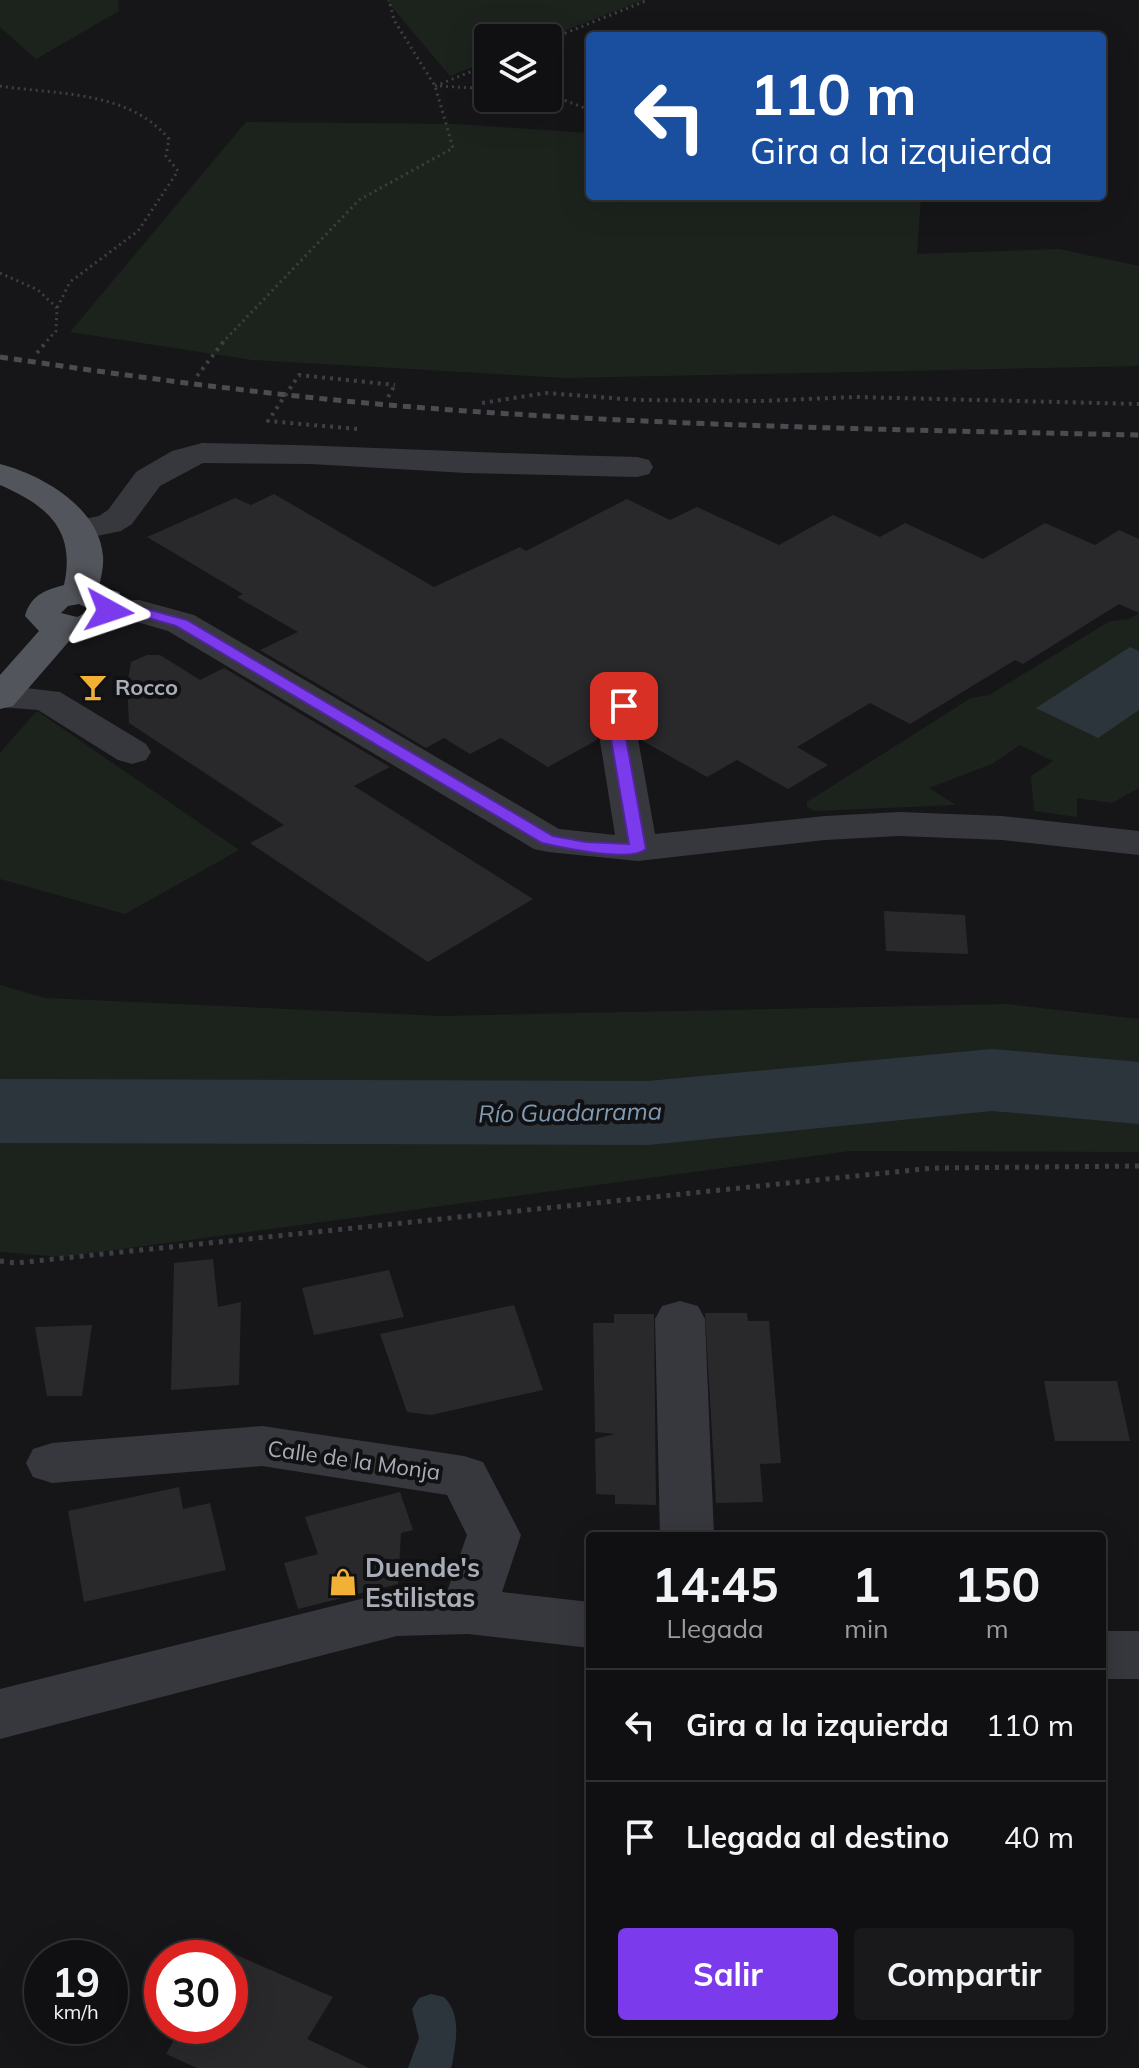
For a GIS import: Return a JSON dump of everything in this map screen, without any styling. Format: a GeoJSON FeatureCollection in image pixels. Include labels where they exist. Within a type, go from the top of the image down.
{"type":"FeatureCollection","features":[{"type":"Feature","properties":{"kind":"main road"},"geometry":{"type":"LineString","coordinates":[[0,474],[42,495],[58,507],[77,530],[95,602],[60,596],[46,605],[43,616],[62,627],[1,697]]}},
{"type":"Feature","properties":{"kind":"street"},"geometry":{"type":"LineString","coordinates":[[77,530],[109,524],[120,517],[148,479],[184,458],[202,453],[311,454],[466,463],[637,467]]}},
{"type":"Feature","properties":{"kind":"street"},"geometry":{"type":"LineString","coordinates":[[95,602],[181,623],[548,840],[586,847],[638,849],[864,825],[1009,827],[1139,843]]}},
{"type":"Feature","properties":{"kind":"street"},"geometry":{"type":"LineString","coordinates":[[1,697],[47,700],[132,752]]}},
{"type":"Feature","properties":{"kind":"street"},"geometry":{"type":"LineString","coordinates":[[624,706],[616,722],[638,849]]}},
{"type":"Feature","properties":{"kind":"street"},"geometry":{"type":"LineString","coordinates":[[680,1319],[687,1532]]}},
{"type":"Feature","properties":{"kind":"street","name":"Calle de la Monja"},"geometry":{"type":"LineString","coordinates":[[52,1463],[262,1446],[464,1477],[494,1535],[468,1611]]}},
{"type":"Feature","properties":{"kind":"street"},"geometry":{"type":"LineString","coordinates":[[0,1714],[397,1613],[468,1611],[586,1625]]}},
{"type":"Feature","properties":{"kind":"street"},"geometry":{"type":"LineString","coordinates":[[1106,1655],[1139,1655]]}},
{"type":"Feature","properties":{"kind":"path"},"geometry":{"type":"LineString","coordinates":[[197,376],[211,355],[359,200],[453,148],[435,86],[394,20],[389,0]]}},
{"type":"Feature","properties":{"kind":"path"},"geometry":{"type":"LineString","coordinates":[[562,34],[648,0]]}},
{"type":"Feature","properties":{"kind":"path"},"geometry":{"type":"LineString","coordinates":[[435,86],[474,71]]}},
{"type":"Feature","properties":{"kind":"path"},"geometry":{"type":"LineString","coordinates":[[0,86],[42,93],[64,91],[104,100],[158,126],[169,139],[166,156],[178,171],[138,231],[70,282],[57,308],[56,331],[37,353]]}},
{"type":"Feature","properties":{"kind":"path"},"geometry":{"type":"LineString","coordinates":[[435,86],[474,88]]}},
{"type":"Feature","properties":{"kind":"path"},"geometry":{"type":"LineString","coordinates":[[562,99],[586,108]]}},
{"type":"Feature","properties":{"kind":"path"},"geometry":{"type":"LineString","coordinates":[[0,273],[38,290],[57,308]]}},
{"type":"Feature","properties":{"kind":"path"},"geometry":{"type":"LineString","coordinates":[[357,429],[268,421],[299,375],[395,385],[388,397]]}},
{"type":"Feature","properties":{"kind":"path"},"geometry":{"type":"LineString","coordinates":[[482,403],[546,393],[638,400],[761,401],[855,397],[1139,404]]}},
{"type":"Feature","properties":{"kind":"path"},"geometry":{"type":"LineString","coordinates":[[0,1261],[16,1263],[933,1168],[1139,1166]]}},
{"type":"Feature","properties":{"kind":"shaded area"},"geometry":{"type":"Polygon","coordinates":[[[0,0],[118,0],[119,11],[36,59],[0,27],[0,0]]]}},
{"type":"Feature","properties":{"kind":"shaded area"},"geometry":{"type":"Polygon","coordinates":[[[386,0],[643,0],[562,32],[562,24],[474,24],[474,67],[450,76],[386,0]]]}},
{"type":"Feature","properties":{"kind":"shaded area"},"geometry":{"type":"Polygon","coordinates":[[[246,122],[456,124],[586,133],[586,200],[921,200],[917,254],[1059,249],[1139,266],[1139,366],[566,378],[252,360],[70,332],[246,122]]]}},
{"type":"Feature","properties":{"kind":"shaded area"},"geometry":{"type":"Polygon","coordinates":[[[1139,613],[1139,788],[1112,803],[1077,798],[1077,817],[1034,811],[1031,776],[1053,761],[1020,745],[992,764],[929,788],[956,805],[814,811],[807,807],[807,802],[971,698],[989,695],[1110,621],[1130,619],[1139,613]]]}},
{"type":"Feature","properties":{"kind":"shaded area"},"geometry":{"type":"Polygon","coordinates":[[[1130,647],[1139,651],[1139,710],[1098,738],[1036,708],[1130,647]]]}},
{"type":"Feature","properties":{"kind":"shaded area"},"geometry":{"type":"Polygon","coordinates":[[[37,711],[239,850],[125,914],[0,879],[0,753],[37,711]]]}},
{"type":"Feature","properties":{"kind":"shaded area"},"geometry":{"type":"Polygon","coordinates":[[[0,985],[45,998],[440,1016],[1006,1004],[1139,1019],[1139,1152],[850,1151],[62,1257],[0,1252],[0,985]]]}},
{"type":"Feature","properties":{"kind":"shaded area"},"geometry":{"type":"Polygon","coordinates":[[[431,1994],[444,1997],[453,2012],[456,2029],[452,2065],[451,2068],[408,2068],[419,2038],[412,2009],[419,1998],[431,1994]]]}},
{"type":"Feature","properties":{"kind":"building"},"geometry":{"type":"Polygon","coordinates":[[[274,494],[434,587],[520,547],[526,551],[627,499],[670,520],[697,507],[779,545],[833,515],[880,537],[905,523],[983,559],[1045,523],[1095,545],[1119,530],[1139,539],[1139,613],[1119,604],[1023,664],[1015,660],[910,724],[870,703],[797,747],[828,765],[788,789],[737,760],[707,777],[641,740],[638,722],[645,704],[638,695],[625,692],[608,696],[594,720],[597,740],[548,767],[501,738],[470,754],[444,738],[426,748],[260,650],[298,632],[237,597],[243,594],[147,537],[235,498],[251,505],[274,494]]]}},
{"type":"Feature","properties":{"kind":"building"},"geometry":{"type":"Polygon","coordinates":[[[147,655],[160,655],[200,680],[224,668],[390,767],[354,786],[533,899],[428,962],[250,843],[284,825],[129,723],[127,685],[131,662],[147,655]]]}},
{"type":"Feature","properties":{"kind":"building"},"geometry":{"type":"Polygon","coordinates":[[[884,911],[965,915],[968,954],[886,951],[884,911]]]}},
{"type":"Feature","properties":{"kind":"building"},"geometry":{"type":"Polygon","coordinates":[[[213,1259],[218,1307],[241,1302],[239,1385],[171,1390],[174,1263],[213,1259]]]}},
{"type":"Feature","properties":{"kind":"building"},"geometry":{"type":"Polygon","coordinates":[[[389,1270],[404,1317],[314,1335],[302,1288],[389,1270]]]}},
{"type":"Feature","properties":{"kind":"building"},"geometry":{"type":"Polygon","coordinates":[[[514,1305],[543,1390],[431,1415],[407,1412],[380,1334],[514,1305]]]}},
{"type":"Feature","properties":{"kind":"building"},"geometry":{"type":"Polygon","coordinates":[[[705,1313],[747,1313],[748,1321],[769,1321],[781,1463],[760,1464],[763,1502],[716,1503],[705,1313]]]}},
{"type":"Feature","properties":{"kind":"building"},"geometry":{"type":"Polygon","coordinates":[[[614,1314],[654,1314],[656,1505],[615,1504],[615,1495],[596,1494],[595,1439],[615,1434],[595,1432],[593,1323],[614,1323],[614,1314]]]}},
{"type":"Feature","properties":{"kind":"building"},"geometry":{"type":"Polygon","coordinates":[[[92,1325],[82,1396],[47,1396],[35,1327],[92,1325]]]}},
{"type":"Feature","properties":{"kind":"building"},"geometry":{"type":"Polygon","coordinates":[[[1044,1381],[1117,1381],[1130,1441],[1055,1441],[1044,1381]]]}},
{"type":"Feature","properties":{"kind":"building"},"geometry":{"type":"Polygon","coordinates":[[[179,1487],[183,1509],[210,1503],[226,1570],[84,1602],[68,1511],[179,1487]]]}},
{"type":"Feature","properties":{"kind":"building"},"geometry":{"type":"Polygon","coordinates":[[[400,1492],[413,1530],[401,1533],[398,1584],[298,1609],[284,1563],[318,1554],[305,1517],[400,1492]]]}},
{"type":"Feature","properties":{"kind":"building"},"geometry":{"type":"Polygon","coordinates":[[[248,1960],[333,1997],[307,2039],[369,2068],[197,2068],[166,2054],[172,2044],[248,2044],[248,1960]]]}},
{"type":"Feature","properties":{"kind":"waterway","name":"Río Guadarrama"},"geometry":{"type":"LineString","coordinates":[[0,1111],[648,1113],[992,1080],[1139,1093]]}},
{"type":"Feature","properties":{"kind":"railway"},"geometry":{"type":"LineString","coordinates":[[0,357],[266,393],[515,414],[782,426],[1139,435]]}},
{"type":"Feature","properties":{"kind":"place","name":"Rocco"},"geometry":{"type":"Point","coordinates":[93,687]}},
{"type":"Feature","properties":{"kind":"place","name":"Duende's Estilistas"},"geometry":{"type":"Point","coordinates":[343,1582]}},
{"type":"Feature","properties":{"kind":"route"},"geometry":{"type":"LineString","coordinates":[[109,611],[139,611],[181,623],[548,840],[586,847],[638,849],[616,722],[624,706]]}}]}
